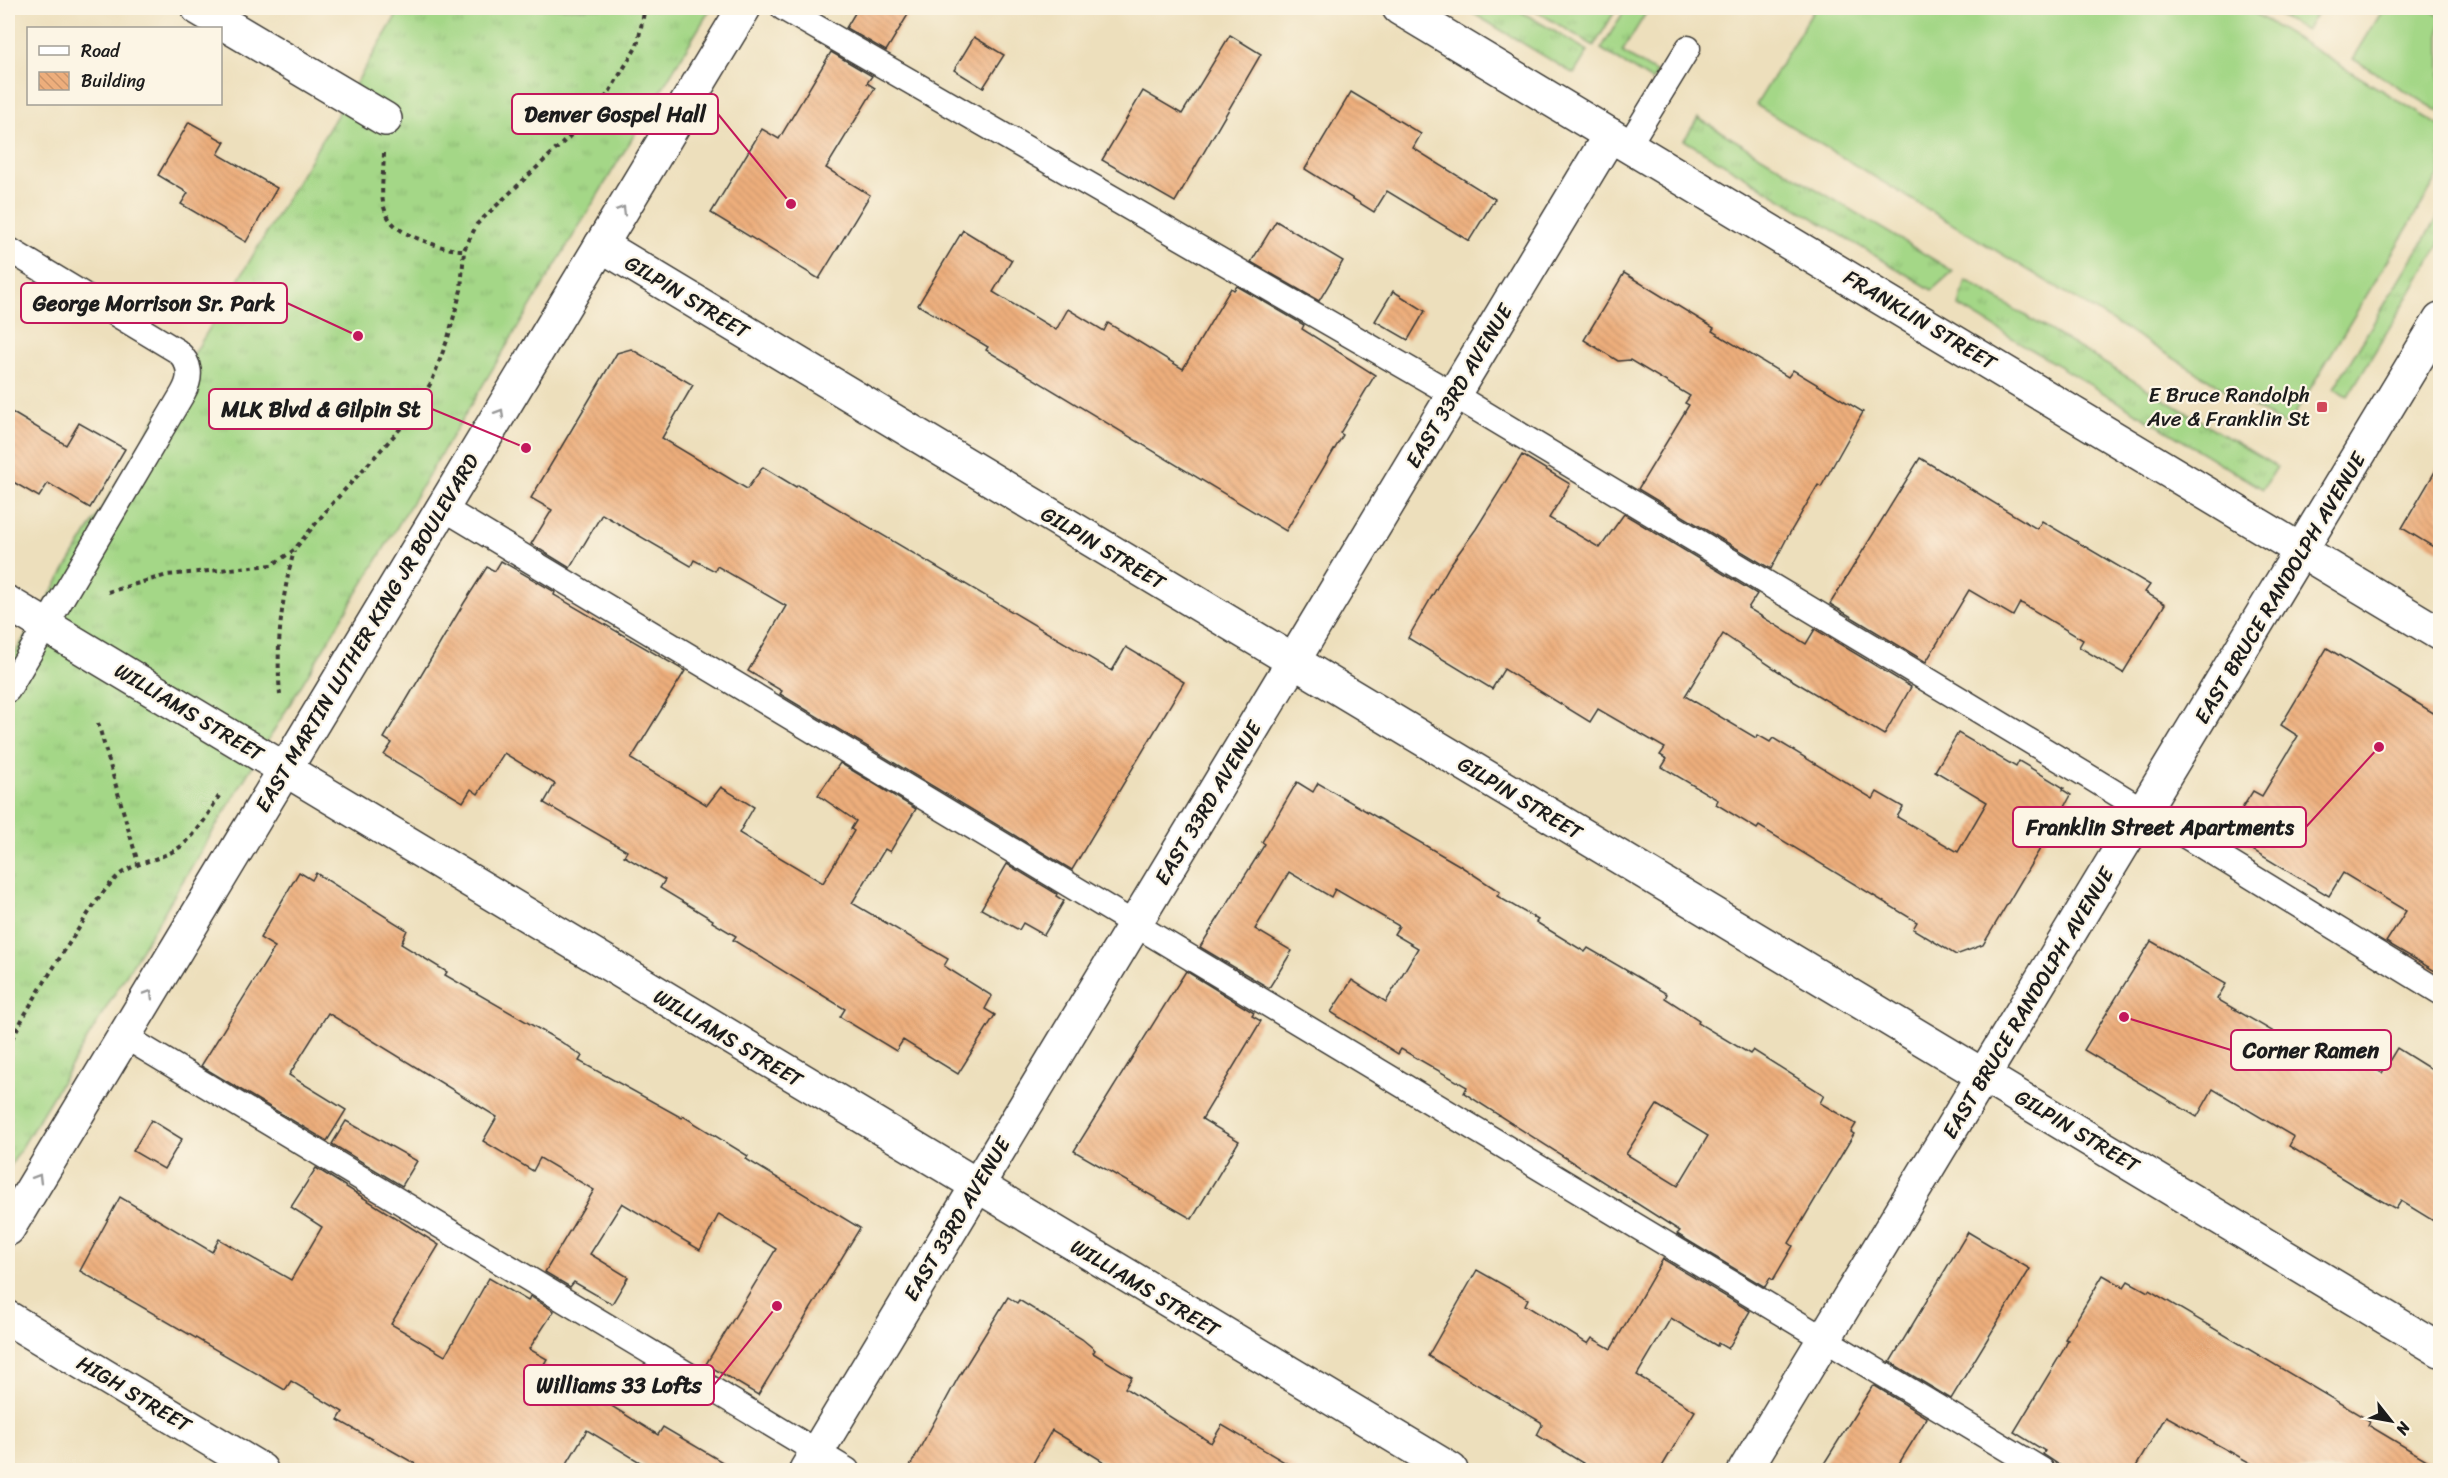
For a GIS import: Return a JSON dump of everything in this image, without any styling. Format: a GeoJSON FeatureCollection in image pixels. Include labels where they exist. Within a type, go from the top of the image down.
{"type":"FeatureCollection","features":[{"type":"Feature","properties":{"kind":"street"},"geometry":{"type":"LineString","coordinates":[[198,8],[384,120]]}},
{"type":"Feature","properties":{"kind":"street","name":"EAST MARTIN LUTHER KING JR BOULEVARD"},"geometry":{"type":"LineString","coordinates":[[8,1228],[744,8]]}},
{"type":"Feature","properties":{"kind":"street","name":"FRANKLIN STREET"},"geometry":{"type":"LineString","coordinates":[[1399,8],[2440,634]]}},
{"type":"Feature","properties":{"kind":"street","name":"EAST 33RD AVENUE"},"geometry":{"type":"LineString","coordinates":[[811,1462],[1454,395],[1619,141]]}},
{"type":"Feature","properties":{"kind":"street","name":"GILPIN STREET"},"geometry":{"type":"LineString","coordinates":[[601,245],[2440,1350]]}},
{"type":"Feature","properties":{"kind":"street","name":"EAST BRUCE RANDOLPH AVENUE"},"geometry":{"type":"LineString","coordinates":[[1745,1470],[2440,320]]}},
{"type":"Feature","properties":{"kind":"street","name":"WILLIAMS STREET"},"geometry":{"type":"LineString","coordinates":[[8,603],[977,1188],[1450,1470]]}},
{"type":"Feature","properties":{"kind":"street","name":"HIGH STREET"},"geometry":{"type":"LineString","coordinates":[[8,1318],[261,1470]]}},
{"type":"Feature","properties":{"kind":"lane"},"geometry":{"type":"LineString","coordinates":[[783,8],[1454,395],[2145,811],[2440,992]]}},
{"type":"Feature","properties":{"kind":"lane"},"geometry":{"type":"LineString","coordinates":[[1619,141],[1688,48]]}},
{"type":"Feature","properties":{"kind":"lane"},"geometry":{"type":"LineString","coordinates":[[8,249],[177,351],[188,365],[190,375],[183,393],[8,690]]}},
{"type":"Feature","properties":{"kind":"lane"},"geometry":{"type":"LineString","coordinates":[[443,508],[2042,1470]]}},
{"type":"Feature","properties":{"kind":"lane"},"geometry":{"type":"LineString","coordinates":[[124,1036],[811,1462],[847,1470]]}},
{"type":"Feature","properties":{"kind":"path"},"geometry":{"type":"LineString","coordinates":[[108,592],[167,575],[272,565],[294,550],[330,506],[410,418],[432,381],[448,338],[461,290],[464,250],[477,224],[587,120],[608,94],[637,46],[645,8]]}},
{"type":"Feature","properties":{"kind":"path"},"geometry":{"type":"LineString","coordinates":[[384,120],[382,197],[390,222],[405,234],[452,250],[464,250]]}},
{"type":"Feature","properties":{"kind":"path"},"geometry":{"type":"LineString","coordinates":[[280,695],[278,645],[284,586],[294,550]]}},
{"type":"Feature","properties":{"kind":"path"},"geometry":{"type":"LineString","coordinates":[[98,723],[138,863]]}},
{"type":"Feature","properties":{"kind":"path"},"geometry":{"type":"LineString","coordinates":[[8,1047],[33,999],[104,890],[122,873],[138,863],[166,855],[185,844],[200,826],[219,796]]}},
{"type":"Feature","properties":{"kind":"green space"},"geometry":{"type":"Polygon","coordinates":[[[401,8],[711,8],[8,1170],[8,665],[401,8]]]}},
{"type":"Feature","properties":{"kind":"green space"},"geometry":{"type":"Polygon","coordinates":[[[1464,8],[1515,8],[1588,51],[1574,74],[1464,8]]]}},
{"type":"Feature","properties":{"kind":"green space"},"geometry":{"type":"Polygon","coordinates":[[[1531,8],[1617,8],[1594,46],[1531,8]]]}},
{"type":"Feature","properties":{"kind":"green space"},"geometry":{"type":"Polygon","coordinates":[[[1626,8],[1649,8],[1622,52],[1657,73],[1652,81],[1601,49],[1626,8]]]}},
{"type":"Feature","properties":{"kind":"green space"},"geometry":{"type":"Polygon","coordinates":[[[1815,8],[2246,8],[2440,126],[2440,174],[2287,427],[1756,105],[1815,8]]]}},
{"type":"Feature","properties":{"kind":"green space"},"geometry":{"type":"Polygon","coordinates":[[[2266,8],[2320,8],[2306,31],[2266,8]]]}},
{"type":"Feature","properties":{"kind":"green space"},"geometry":{"type":"Polygon","coordinates":[[[2384,8],[2427,8],[2440,16],[2440,112],[2353,59],[2384,8]]]}},
{"type":"Feature","properties":{"kind":"green space"},"geometry":{"type":"Polygon","coordinates":[[[1698,118],[1953,271],[1932,290],[1684,140],[1698,118]]]}},
{"type":"Feature","properties":{"kind":"green space"},"geometry":{"type":"Polygon","coordinates":[[[2440,213],[2440,244],[2348,396],[2334,388],[2440,213]]]}},
{"type":"Feature","properties":{"kind":"green space"},"geometry":{"type":"Polygon","coordinates":[[[1966,280],[2277,467],[2263,489],[1959,306],[1966,280]]]}},
{"type":"Feature","properties":{"kind":"building"},"geometry":{"type":"Polygon","coordinates":[[[858,8],[912,8],[886,51],[846,28],[858,8]]]}},
{"type":"Feature","properties":{"kind":"building"},"geometry":{"type":"Polygon","coordinates":[[[1230,35],[1261,54],[1175,202],[1102,160],[1143,91],[1182,114],[1230,35]]]}},
{"type":"Feature","properties":{"kind":"building"},"geometry":{"type":"Polygon","coordinates":[[[974,37],[1004,55],[983,88],[954,70],[974,37]]]}},
{"type":"Feature","properties":{"kind":"building"},"geometry":{"type":"Polygon","coordinates":[[[831,52],[872,76],[867,83],[875,88],[826,168],[870,195],[819,279],[711,213],[762,129],[779,139],[831,52]]]}},
{"type":"Feature","properties":{"kind":"building"},"geometry":{"type":"Polygon","coordinates":[[[1351,92],[1421,134],[1413,148],[1495,199],[1469,241],[1387,191],[1374,212],[1305,169],[1351,92]]]}},
{"type":"Feature","properties":{"kind":"building"},"geometry":{"type":"Polygon","coordinates":[[[189,122],[225,142],[218,154],[277,188],[246,242],[181,204],[188,193],[158,175],[189,122]]]}},
{"type":"Feature","properties":{"kind":"building"},"geometry":{"type":"Polygon","coordinates":[[[1276,221],[1343,261],[1319,301],[1251,262],[1276,221]]]}},
{"type":"Feature","properties":{"kind":"building"},"geometry":{"type":"Polygon","coordinates":[[[963,230],[1012,260],[993,292],[1056,330],[1068,309],[1104,331],[1108,323],[1183,369],[1231,288],[1234,290],[1237,286],[1304,325],[1302,329],[1375,375],[1340,433],[1343,435],[1286,531],[986,350],[988,347],[918,305],[963,230]]]}},
{"type":"Feature","properties":{"kind":"building"},"geometry":{"type":"Polygon","coordinates":[[[1624,273],[1714,328],[1712,331],[1788,377],[1793,370],[1863,412],[1821,487],[1818,485],[1788,536],[1771,569],[1638,489],[1689,405],[1685,403],[1690,396],[1630,360],[1618,361],[1584,340],[1624,273]]]}},
{"type":"Feature","properties":{"kind":"building"},"geometry":{"type":"Polygon","coordinates":[[[1393,291],[1425,311],[1408,340],[1375,321],[1393,291]]]}},
{"type":"Feature","properties":{"kind":"building"},"geometry":{"type":"Polygon","coordinates":[[[631,349],[693,385],[662,438],[747,489],[763,467],[796,487],[798,485],[1112,671],[1126,647],[1184,682],[1072,870],[780,694],[782,691],[748,671],[786,606],[717,566],[715,571],[694,560],[691,566],[602,514],[570,568],[531,544],[552,510],[531,498],[617,353],[631,349]]]}},
{"type":"Feature","properties":{"kind":"building"},"geometry":{"type":"Polygon","coordinates":[[[8,410],[66,445],[79,423],[125,449],[90,508],[48,483],[39,497],[8,479],[8,410]]]}},
{"type":"Feature","properties":{"kind":"building"},"geometry":{"type":"Polygon","coordinates":[[[1522,455],[1570,484],[1549,518],[1600,548],[1624,514],[1757,594],[1748,608],[1806,644],[1815,629],[1911,687],[1884,735],[1787,677],[1723,634],[1685,696],[1756,738],[1758,735],[1770,742],[1773,738],[1873,799],[1877,792],[1903,807],[1897,817],[1958,852],[1987,802],[1935,771],[1958,733],[2016,767],[2019,761],[2064,788],[2063,790],[2071,795],[2064,808],[2069,820],[2056,822],[1983,945],[1956,955],[1913,929],[1917,922],[1759,826],[1757,829],[1716,804],[1718,800],[1662,767],[1667,759],[1660,755],[1665,748],[1598,709],[1590,722],[1504,669],[1492,689],[1408,638],[1450,565],[1476,529],[1522,455]]]}},
{"type":"Feature","properties":{"kind":"building"},"geometry":{"type":"Polygon","coordinates":[[[1920,458],[2037,529],[2042,521],[2150,585],[2145,592],[2165,604],[2123,673],[2079,647],[2083,640],[2023,604],[2020,603],[2013,616],[1969,590],[1926,662],[1830,604],[1920,458]]]}},
{"type":"Feature","properties":{"kind":"building"},"geometry":{"type":"Polygon","coordinates":[[[2440,463],[2440,551],[2402,528],[2440,463]]]}},
{"type":"Feature","properties":{"kind":"building"},"geometry":{"type":"Polygon","coordinates":[[[501,561],[555,592],[554,595],[685,671],[631,759],[707,805],[721,787],[754,807],[739,833],[823,883],[854,831],[851,829],[856,821],[818,795],[840,763],[916,809],[890,852],[885,849],[852,903],[948,959],[944,966],[992,996],[985,1009],[995,1015],[958,1074],[903,1040],[896,1051],[840,1017],[845,1009],[733,940],[736,936],[660,888],[665,880],[624,856],[627,851],[544,803],[555,784],[504,753],[478,794],[471,789],[463,802],[384,755],[392,743],[384,738],[464,603],[487,567],[495,571],[501,561]]]}},
{"type":"Feature","properties":{"kind":"building"},"geometry":{"type":"Polygon","coordinates":[[[2327,648],[2440,717],[2440,974],[2386,942],[2406,911],[2343,873],[2329,896],[2236,840],[2245,823],[2236,818],[2253,791],[2262,796],[2298,736],[2281,725],[2327,648]]]}},
{"type":"Feature","properties":{"kind":"building"},"geometry":{"type":"Polygon","coordinates":[[[1297,782],[1313,792],[1318,783],[1459,865],[1500,892],[1497,896],[1585,952],[1588,948],[1667,994],[1665,998],[1699,1020],[1698,1023],[1750,1054],[1753,1050],[1824,1095],[1820,1103],[1856,1124],[1851,1132],[1854,1134],[1789,1243],[1793,1246],[1773,1280],[1770,1278],[1765,1287],[1677,1234],[1680,1231],[1464,1093],[1467,1087],[1401,1049],[1398,1054],[1331,1012],[1352,980],[1386,1002],[1418,948],[1394,934],[1399,926],[1335,889],[1331,897],[1289,872],[1255,929],[1292,951],[1269,988],[1200,947],[1265,844],[1262,842],[1297,782]],[[1657,1105],[1626,1154],[1678,1186],[1708,1136],[1657,1105]]]}},
{"type":"Feature","properties":{"kind":"building"},"geometry":{"type":"Polygon","coordinates":[[[1007,864],[1057,894],[1056,896],[1064,901],[1044,935],[1023,923],[1019,930],[981,909],[1007,864]]]}},
{"type":"Feature","properties":{"kind":"building"},"geometry":{"type":"Polygon","coordinates":[[[299,872],[312,880],[316,873],[407,930],[401,944],[447,972],[445,975],[558,1040],[582,1056],[579,1061],[682,1118],[683,1116],[748,1156],[746,1159],[860,1228],[758,1395],[706,1364],[776,1249],[719,1214],[700,1250],[622,1203],[590,1254],[628,1277],[612,1304],[574,1282],[570,1287],[545,1272],[594,1190],[540,1158],[533,1171],[483,1141],[497,1117],[328,1013],[289,1075],[346,1110],[327,1141],[201,1066],[275,947],[260,938],[299,872]]]}},
{"type":"Feature","properties":{"kind":"building"},"geometry":{"type":"Polygon","coordinates":[[[2151,941],[2226,984],[2217,999],[2332,1066],[2335,1061],[2338,1063],[2345,1052],[2382,1073],[2397,1048],[2440,1075],[2440,1225],[2401,1201],[2396,1209],[2350,1183],[2289,1146],[2294,1137],[2213,1089],[2197,1117],[2084,1050],[2151,941]]]}},
{"type":"Feature","properties":{"kind":"building"},"geometry":{"type":"Polygon","coordinates":[[[1186,971],[1254,1013],[1252,1016],[1261,1021],[1202,1119],[1239,1141],[1192,1219],[1074,1151],[1186,971]]]}},
{"type":"Feature","properties":{"kind":"building"},"geometry":{"type":"Polygon","coordinates":[[[151,1120],[182,1139],[164,1169],[133,1151],[151,1120]]]}},
{"type":"Feature","properties":{"kind":"building"},"geometry":{"type":"Polygon","coordinates":[[[346,1121],[417,1161],[402,1186],[332,1144],[346,1121]]]}},
{"type":"Feature","properties":{"kind":"building"},"geometry":{"type":"Polygon","coordinates":[[[316,1168],[439,1245],[391,1324],[445,1356],[489,1278],[528,1301],[530,1296],[554,1311],[529,1349],[547,1359],[544,1364],[658,1435],[663,1427],[736,1470],[653,1470],[587,1430],[563,1470],[426,1470],[338,1420],[343,1412],[291,1381],[285,1390],[80,1271],[120,1197],[212,1252],[219,1239],[291,1280],[322,1227],[291,1207],[316,1168]]]}},
{"type":"Feature","properties":{"kind":"building"},"geometry":{"type":"Polygon","coordinates":[[[1968,1232],[2030,1269],[1951,1399],[1890,1362],[1968,1232]]]}},
{"type":"Feature","properties":{"kind":"building"},"geometry":{"type":"Polygon","coordinates":[[[1663,1259],[1750,1311],[1728,1349],[1718,1343],[1717,1346],[1671,1318],[1637,1375],[1695,1411],[1660,1470],[1594,1470],[1537,1435],[1542,1425],[1541,1422],[1428,1356],[1477,1270],[1528,1299],[1525,1305],[1588,1344],[1592,1338],[1611,1349],[1663,1259]]]}},
{"type":"Feature","properties":{"kind":"building"},"geometry":{"type":"Polygon","coordinates":[[[2103,1275],[2124,1287],[2128,1281],[2148,1292],[2149,1290],[2370,1421],[2368,1425],[2440,1470],[2263,1470],[2166,1416],[2134,1470],[2067,1470],[2043,1454],[2045,1451],[2014,1432],[2064,1349],[2068,1340],[2065,1339],[2103,1275]]]}},
{"type":"Feature","properties":{"kind":"building"},"geometry":{"type":"Polygon","coordinates":[[[1008,1297],[1017,1303],[1019,1300],[1082,1339],[1095,1350],[1093,1353],[1132,1377],[1125,1388],[1211,1443],[1222,1425],[1298,1470],[1117,1470],[1052,1430],[1029,1470],[908,1470],[958,1378],[1008,1297]]]}},
{"type":"Feature","properties":{"kind":"building"},"geometry":{"type":"Polygon","coordinates":[[[1875,1386],[1927,1418],[1895,1470],[1820,1470],[1872,1387],[1875,1386]]]}},
{"type":"Feature","properties":{"kind":"place","name":"Denver Gospel Hall"},"geometry":{"type":"Point","coordinates":[791,204]}},
{"type":"Feature","properties":{"kind":"place","name":"George Morrison Sr. Park"},"geometry":{"type":"Point","coordinates":[358,336]}},
{"type":"Feature","properties":{"kind":"place","name":"E Bruce Randolph Ave & Franklin St"},"geometry":{"type":"Point","coordinates":[2322,407]}},
{"type":"Feature","properties":{"kind":"place","name":"MLK Blvd & Gilpin St"},"geometry":{"type":"Point","coordinates":[526,448]}},
{"type":"Feature","properties":{"kind":"place","name":"Franklin Street Apartments"},"geometry":{"type":"Point","coordinates":[2379,747]}},
{"type":"Feature","properties":{"kind":"place","name":"Corner Ramen"},"geometry":{"type":"Point","coordinates":[2124,1017]}},
{"type":"Feature","properties":{"kind":"place","name":"Williams 33 Lofts"},"geometry":{"type":"Point","coordinates":[777,1306]}}]}
